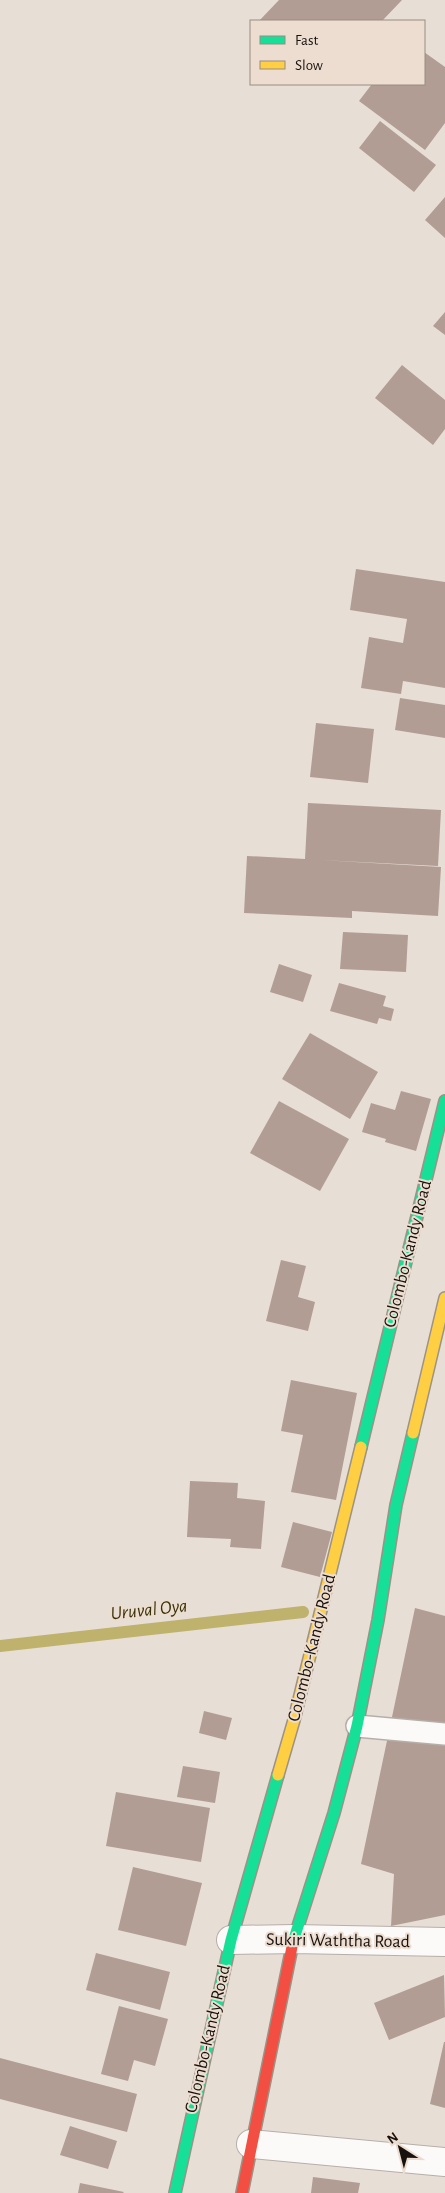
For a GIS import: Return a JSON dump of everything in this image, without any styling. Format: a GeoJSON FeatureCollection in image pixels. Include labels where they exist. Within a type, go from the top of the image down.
{"type":"FeatureCollection","features":[{"type":"Feature","properties":{"kind":"highway","name":"Colombo-Kandy Road"},"geometry":{"type":"LineString","coordinates":[[175,2193],[231,1940],[294,1720],[445,1101]]}},
{"type":"Feature","properties":{"kind":"highway"},"geometry":{"type":"LineString","coordinates":[[242,2193],[294,1939],[334,1814],[357,1726],[378,1620],[396,1505],[445,1298]]}},
{"type":"Feature","properties":{"kind":"street","name":"Sukiri Waththa Road"},"geometry":{"type":"LineString","coordinates":[[231,1940],[294,1939],[445,1942]]}},
{"type":"Feature","properties":{"kind":"street"},"geometry":{"type":"LineString","coordinates":[[251,2144],[445,2162]]}},
{"type":"Feature","properties":{"kind":"lane"},"geometry":{"type":"LineString","coordinates":[[357,1726],[445,1734]]}},
{"type":"Feature","properties":{"kind":"building"},"geometry":{"type":"Polygon","coordinates":[[[279,0],[402,0],[383,20],[260,20],[279,0]]]}},
{"type":"Feature","properties":{"kind":"building"},"geometry":{"type":"Polygon","coordinates":[[[425,53],[445,67],[445,123],[425,150],[359,101],[371,85],[425,85],[425,53]]]}},
{"type":"Feature","properties":{"kind":"building"},"geometry":{"type":"Polygon","coordinates":[[[380,121],[436,165],[414,192],[359,148],[380,121]]]}},
{"type":"Feature","properties":{"kind":"building"},"geometry":{"type":"Polygon","coordinates":[[[445,197],[445,238],[425,220],[445,197]]]}},
{"type":"Feature","properties":{"kind":"building"},"geometry":{"type":"Polygon","coordinates":[[[445,312],[445,335],[433,326],[445,312]]]}},
{"type":"Feature","properties":{"kind":"building"},"geometry":{"type":"Polygon","coordinates":[[[402,365],[445,400],[445,429],[433,445],[375,398],[402,365]]]}},
{"type":"Feature","properties":{"kind":"building"},"geometry":{"type":"Polygon","coordinates":[[[356,569],[445,582],[445,688],[403,681],[401,694],[361,688],[369,637],[403,643],[407,619],[350,610],[356,569]]]}},
{"type":"Feature","properties":{"kind":"building"},"geometry":{"type":"Polygon","coordinates":[[[400,698],[445,705],[445,738],[395,730],[400,698]]]}},
{"type":"Feature","properties":{"kind":"building"},"geometry":{"type":"Polygon","coordinates":[[[316,723],[374,729],[368,783],[310,777],[316,723]]]}},
{"type":"Feature","properties":{"kind":"building"},"geometry":{"type":"Polygon","coordinates":[[[308,803],[441,810],[438,866],[320,860],[441,867],[438,916],[352,911],[352,918],[244,913],[247,856],[305,859],[308,803]]]}},
{"type":"Feature","properties":{"kind":"building"},"geometry":{"type":"Polygon","coordinates":[[[343,932],[408,935],[406,972],[340,969],[343,932]]]}},
{"type":"Feature","properties":{"kind":"building"},"geometry":{"type":"Polygon","coordinates":[[[279,964],[312,975],[303,1002],[270,992],[279,964]]]}},
{"type":"Feature","properties":{"kind":"building"},"geometry":{"type":"Polygon","coordinates":[[[339,983],[386,996],[383,1006],[394,1009],[391,1021],[379,1018],[377,1024],[330,1011],[339,983]]]}},
{"type":"Feature","properties":{"kind":"building"},"geometry":{"type":"Polygon","coordinates":[[[310,1033],[378,1072],[350,1119],[282,1079],[310,1033]]]}},
{"type":"Feature","properties":{"kind":"building"},"geometry":{"type":"Polygon","coordinates":[[[401,1091],[431,1099],[416,1151],[385,1142],[386,1139],[362,1132],[371,1103],[395,1110],[401,1091]]]}},
{"type":"Feature","properties":{"kind":"building"},"geometry":{"type":"Polygon","coordinates":[[[279,1101],[349,1139],[320,1191],[250,1153],[279,1101]]]}},
{"type":"Feature","properties":{"kind":"building"},"geometry":{"type":"Polygon","coordinates":[[[281,1260],[306,1266],[298,1297],[315,1302],[308,1331],[266,1321],[281,1260]]]}},
{"type":"Feature","properties":{"kind":"building"},"geometry":{"type":"Polygon","coordinates":[[[291,1380],[357,1393],[336,1500],[291,1492],[303,1435],[281,1431],[291,1380]]]}},
{"type":"Feature","properties":{"kind":"building"},"geometry":{"type":"Polygon","coordinates":[[[190,1481],[238,1483],[237,1498],[265,1501],[261,1549],[230,1547],[231,1539],[187,1537],[190,1481]]]}},
{"type":"Feature","properties":{"kind":"building"},"geometry":{"type":"Polygon","coordinates":[[[293,1522],[332,1532],[320,1577],[281,1567],[293,1522]]]}},
{"type":"Feature","properties":{"kind":"building"},"geometry":{"type":"Polygon","coordinates":[[[415,1608],[445,1616],[445,1915],[391,1926],[394,1874],[361,1864],[415,1608]]]}},
{"type":"Feature","properties":{"kind":"building"},"geometry":{"type":"Polygon","coordinates":[[[204,1711],[232,1718],[226,1740],[199,1733],[204,1711]]]}},
{"type":"Feature","properties":{"kind":"building"},"geometry":{"type":"Polygon","coordinates":[[[183,1766],[220,1772],[215,1803],[177,1797],[183,1766]]]}},
{"type":"Feature","properties":{"kind":"building"},"geometry":{"type":"Polygon","coordinates":[[[116,1792],[210,1808],[201,1862],[106,1846],[116,1792]]]}},
{"type":"Feature","properties":{"kind":"building"},"geometry":{"type":"Polygon","coordinates":[[[133,1867],[202,1883],[186,1946],[118,1930],[133,1867]]]}},
{"type":"Feature","properties":{"kind":"building"},"geometry":{"type":"Polygon","coordinates":[[[96,1953],[170,1972],[160,2010],[86,1990],[96,1953]]]}},
{"type":"Feature","properties":{"kind":"building"},"geometry":{"type":"Polygon","coordinates":[[[444,1975],[445,2017],[389,2040],[374,2003],[444,1975]]]}},
{"type":"Feature","properties":{"kind":"building"},"geometry":{"type":"Polygon","coordinates":[[[119,2006],[168,2019],[155,2066],[134,2060],[128,2081],[101,2074],[119,2006]]]}},
{"type":"Feature","properties":{"kind":"building"},"geometry":{"type":"Polygon","coordinates":[[[445,2042],[445,2108],[430,2104],[445,2042]]]}},
{"type":"Feature","properties":{"kind":"building"},"geometry":{"type":"Polygon","coordinates":[[[0,2058],[137,2094],[127,2132],[0,2099],[0,2058]]]}},
{"type":"Feature","properties":{"kind":"building"},"geometry":{"type":"Polygon","coordinates":[[[70,2126],[117,2141],[108,2169],[60,2155],[70,2126]]]}},
{"type":"Feature","properties":{"kind":"building"},"geometry":{"type":"Polygon","coordinates":[[[313,2177],[360,2183],[358,2193],[311,2193],[313,2177]]]}},
{"type":"Feature","properties":{"kind":"building"},"geometry":{"type":"Polygon","coordinates":[[[80,2183],[124,2192],[78,2193],[80,2183]]]}},
{"type":"Feature","properties":{"kind":"waterway","name":"Uruval Oya"},"geometry":{"type":"LineString","coordinates":[[0,1646],[303,1612]]}},
{"type":"Feature","properties":{"kind":"traffic: fast"},"geometry":{"type":"LineString","coordinates":[[361,1447],[445,1101]]}},
{"type":"Feature","properties":{"kind":"traffic: fast"},"geometry":{"type":"LineString","coordinates":[[293,1942],[334,1813],[357,1726],[378,1620],[396,1505],[413,1433]]}},
{"type":"Feature","properties":{"kind":"traffic: fast"},"geometry":{"type":"LineString","coordinates":[[175,2193],[231,1940],[278,1775]]}},
{"type":"Feature","properties":{"kind":"traffic: slow"},"geometry":{"type":"LineString","coordinates":[[413,1433],[445,1298]]}},
{"type":"Feature","properties":{"kind":"traffic: slow"},"geometry":{"type":"LineString","coordinates":[[278,1775],[294,1720],[361,1447]]}},
{"type":"Feature","properties":{"kind":"traffic: jam"},"geometry":{"type":"LineString","coordinates":[[242,2193],[293,1942]]}}]}
